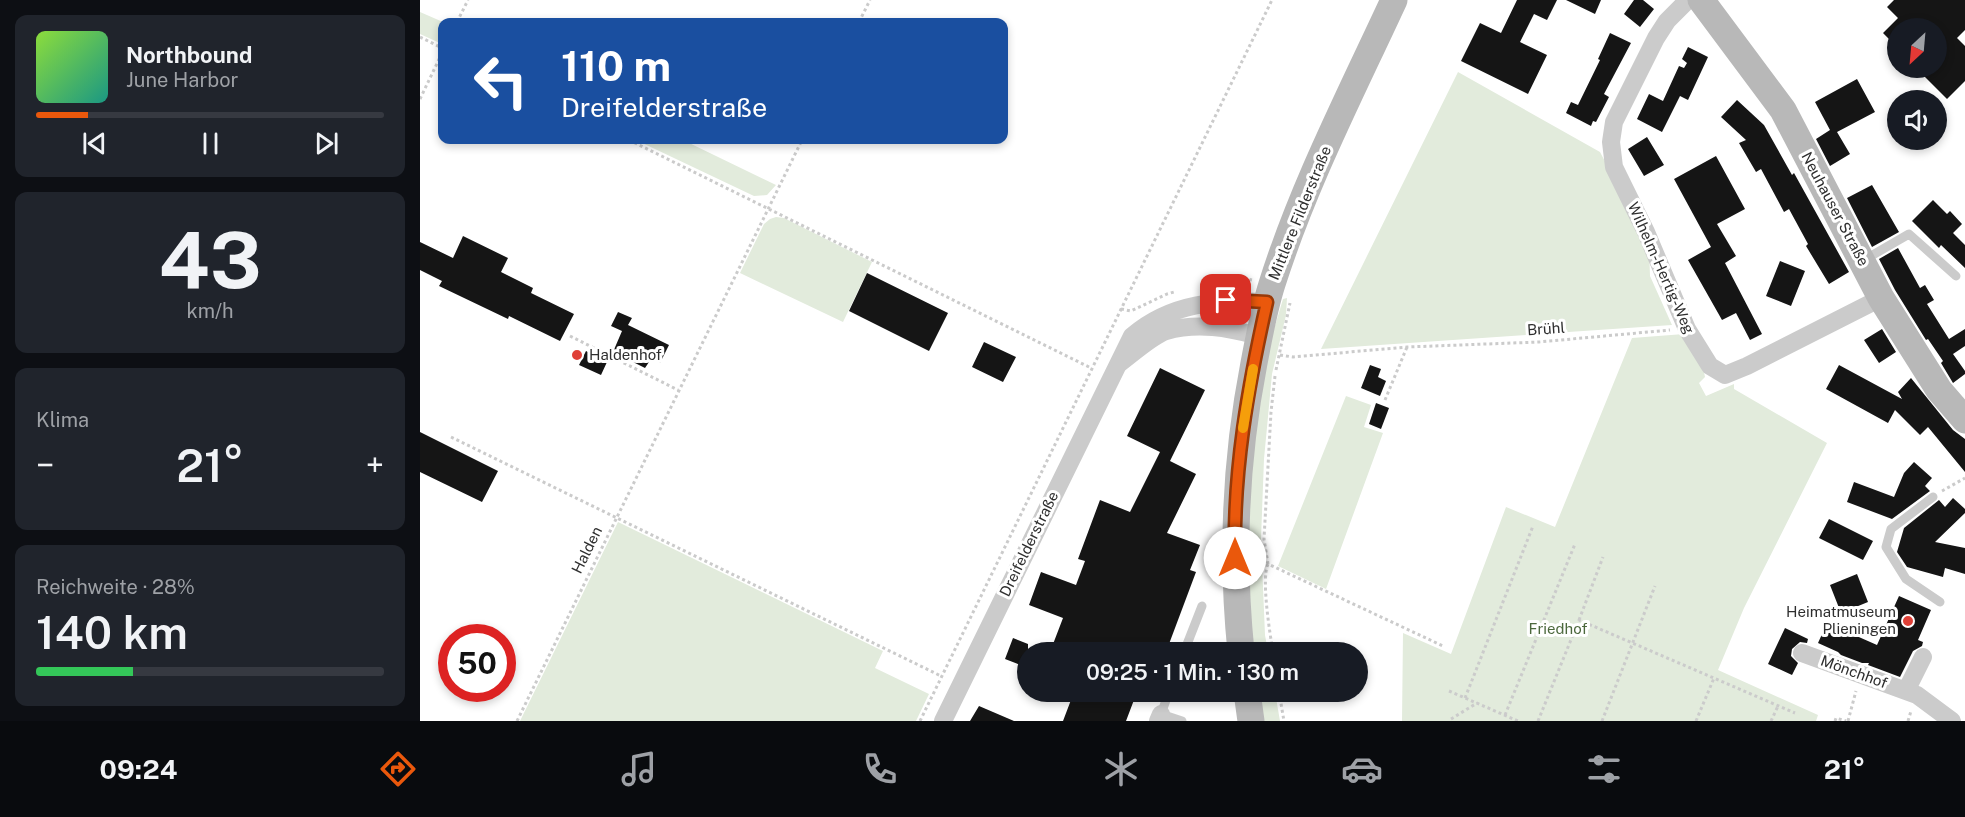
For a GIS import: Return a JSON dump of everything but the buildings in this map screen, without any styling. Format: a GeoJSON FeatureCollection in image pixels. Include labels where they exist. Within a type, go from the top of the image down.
{"type":"FeatureCollection","features":[{"type":"Feature","properties":{"kind":"main road","name":"Mittlere Filderstraße"},"geometry":{"type":"LineString","coordinates":[[1240,642],[1236,603],[1236,511],[1245,410],[1259,336],[1279,300],[1275,275],[1314,177],[1394,0]]}},
{"type":"Feature","properties":{"kind":"main road","name":"Neuhauser Straße"},"geometry":{"type":"LineString","coordinates":[[1701,0],[1783,110],[1881,298],[1939,390],[1965,420]]}},
{"type":"Feature","properties":{"kind":"main road"},"geometry":{"type":"LineString","coordinates":[[1248,702],[1251,721]]}},
{"type":"Feature","properties":{"kind":"street","name":"Wilhelm-Hertig-Weg"},"geometry":{"type":"LineString","coordinates":[[1688,0],[1667,21],[1656,38],[1614,122],[1611,142],[1614,167],[1646,232],[1687,329],[1710,366],[1725,375],[1881,298]]}},
{"type":"Feature","properties":{"kind":"street","name":"Dreifelderstraße"},"geometry":{"type":"LineString","coordinates":[[943,721],[1132,336],[1149,322],[1171,311],[1226,300],[1279,300]]}},
{"type":"Feature","properties":{"kind":"street","name":"Dreifelderstraße"},"geometry":{"type":"LineString","coordinates":[[1116,366],[1165,332],[1206,326],[1224,327],[1259,336]]}},
{"type":"Feature","properties":{"kind":"street","name":"Mönchhof"},"geometry":{"type":"LineString","coordinates":[[1802,653],[1917,694],[1952,721]]}},
{"type":"Feature","properties":{"kind":"street","name":"Mönchhof"},"geometry":{"type":"LineString","coordinates":[[1905,691],[1923,657]]}},
{"type":"Feature","properties":{"kind":"lane"},"geometry":{"type":"LineString","coordinates":[[1862,261],[1909,234],[1956,276]]}},
{"type":"Feature","properties":{"kind":"lane"},"geometry":{"type":"LineString","coordinates":[[1933,497],[1891,529],[1886,547],[1906,579],[1940,602]]}},
{"type":"Feature","properties":{"kind":"lane"},"geometry":{"type":"LineString","coordinates":[[1188,642],[1202,606]]}},
{"type":"Feature","properties":{"kind":"lane"},"geometry":{"type":"LineString","coordinates":[[1165,702],[1160,717],[1182,721]]}},
{"type":"Feature","properties":{"kind":"path"},"geometry":{"type":"LineString","coordinates":[[459,18],[468,0]]}},
{"type":"Feature","properties":{"kind":"path"},"geometry":{"type":"LineString","coordinates":[[861,18],[870,0]]}},
{"type":"Feature","properties":{"kind":"path"},"geometry":{"type":"LineString","coordinates":[[920,721],[1272,0]]}},
{"type":"Feature","properties":{"kind":"path"},"geometry":{"type":"LineString","coordinates":[[420,37],[438,46]]}},
{"type":"Feature","properties":{"kind":"path"},"geometry":{"type":"LineString","coordinates":[[420,99],[438,61]]}},
{"type":"Feature","properties":{"kind":"path"},"geometry":{"type":"LineString","coordinates":[[637,144],[1091,368]]}},
{"type":"Feature","properties":{"kind":"path","name":"Halden"},"geometry":{"type":"LineString","coordinates":[[517,721],[800,144]]}},
{"type":"Feature","properties":{"kind":"path"},"geometry":{"type":"LineString","coordinates":[[1272,642],[1267,595],[1266,568],[1268,564],[1264,539],[1275,372],[1280,355],[1279,300]]}},
{"type":"Feature","properties":{"kind":"path","name":"Brühl"},"geometry":{"type":"LineString","coordinates":[[1280,355],[1293,357],[1407,348],[1539,342],[1687,329]]}},
{"type":"Feature","properties":{"kind":"path"},"geometry":{"type":"LineString","coordinates":[[570,336],[678,390]]}},
{"type":"Feature","properties":{"kind":"path"},"geometry":{"type":"LineString","coordinates":[[1385,400],[1407,348]]}},
{"type":"Feature","properties":{"kind":"path"},"geometry":{"type":"LineString","coordinates":[[451,437],[941,676]]}},
{"type":"Feature","properties":{"kind":"path"},"geometry":{"type":"LineString","coordinates":[[1933,497],[1965,478]]}},
{"type":"Feature","properties":{"kind":"path"},"geometry":{"type":"LineString","coordinates":[[1464,698],[1533,526]]}},
{"type":"Feature","properties":{"kind":"path"},"geometry":{"type":"LineString","coordinates":[[1505,715],[1575,544]]}},
{"type":"Feature","properties":{"kind":"path"},"geometry":{"type":"LineString","coordinates":[[1538,721],[1603,557]]}},
{"type":"Feature","properties":{"kind":"path"},"geometry":{"type":"LineString","coordinates":[[1268,564],[1443,646]]}},
{"type":"Feature","properties":{"kind":"path"},"geometry":{"type":"LineString","coordinates":[[1602,721],[1655,586]]}},
{"type":"Feature","properties":{"kind":"path"},"geometry":{"type":"LineString","coordinates":[[1579,620],[1795,713]]}},
{"type":"Feature","properties":{"kind":"path"},"geometry":{"type":"LineString","coordinates":[[1835,721],[1836,718],[1847,721],[1862,675]]}},
{"type":"Feature","properties":{"kind":"path"},"geometry":{"type":"LineString","coordinates":[[1696,721],[1714,678]]}},
{"type":"Feature","properties":{"kind":"path"},"geometry":{"type":"LineString","coordinates":[[1449,691],[1518,721]]}},
{"type":"Feature","properties":{"kind":"path"},"geometry":{"type":"LineString","coordinates":[[1281,702],[1284,721]]}},
{"type":"Feature","properties":{"kind":"path"},"geometry":{"type":"LineString","coordinates":[[1450,719],[1478,703]]}},
{"type":"Feature","properties":{"kind":"path"},"geometry":{"type":"LineString","coordinates":[[1771,721],[1778,706]]}},
{"type":"Feature","properties":{"kind":"green space"},"geometry":{"type":"Polygon","coordinates":[[[420,12],[438,20],[438,42],[420,34],[420,12]]]}},
{"type":"Feature","properties":{"kind":"green space"},"geometry":{"type":"Polygon","coordinates":[[[1458,72],[1600,152],[1649,245],[1650,276],[1672,325],[1321,349],[1458,72]]]}},
{"type":"Feature","properties":{"kind":"green space"},"geometry":{"type":"Polygon","coordinates":[[[644,144],[691,144],[776,185],[767,195],[754,196],[644,144]]]}},
{"type":"Feature","properties":{"kind":"green space"},"geometry":{"type":"Polygon","coordinates":[[[776,217],[784,218],[872,262],[843,322],[740,273],[764,224],[776,217]]]}},
{"type":"Feature","properties":{"kind":"green space"},"geometry":{"type":"Polygon","coordinates":[[[1287,298],[1286,315],[1272,374],[1264,459],[1261,539],[1266,642],[1247,642],[1244,604],[1251,449],[1271,339],[1283,299],[1287,298]]]}},
{"type":"Feature","properties":{"kind":"green space","name":"Friedhof"},"geometry":{"type":"Polygon","coordinates":[[[1684,334],[1704,372],[1705,377],[1699,383],[1706,396],[1734,384],[1734,389],[1827,443],[1744,608],[1718,670],[1818,715],[1816,721],[1402,721],[1403,633],[1451,654],[1506,507],[1555,527],[1632,338],[1684,334]]]}},
{"type":"Feature","properties":{"kind":"green space"},"geometry":{"type":"Polygon","coordinates":[[[1346,396],[1371,405],[1364,427],[1383,433],[1326,589],[1278,566],[1346,396]]]}},
{"type":"Feature","properties":{"kind":"green space"},"geometry":{"type":"Polygon","coordinates":[[[618,522],[883,651],[875,668],[929,694],[916,721],[520,721],[618,522]]]}},
{"type":"Feature","properties":{"kind":"green space"},"geometry":{"type":"Polygon","coordinates":[[[1256,702],[1277,702],[1280,721],[1261,721],[1256,702]]]}},
{"type":"Feature","properties":{"kind":"slow traffic"},"geometry":{"type":"LineString","coordinates":[[1243,428],[1253,369]]}},
{"type":"Feature","properties":{"kind":"place","name":"Haldenhof"},"geometry":{"type":"Point","coordinates":[577,355]}},
{"type":"Feature","properties":{"kind":"place","name":"Heimatmuseum Plieningen"},"geometry":{"type":"Point","coordinates":[1908,621]}},
{"type":"Feature","properties":{"kind":"route"},"geometry":{"type":"LineString","coordinates":[[1226,300],[1267,302],[1245,410],[1240,448],[1234,535],[1235,558]]}}]}
